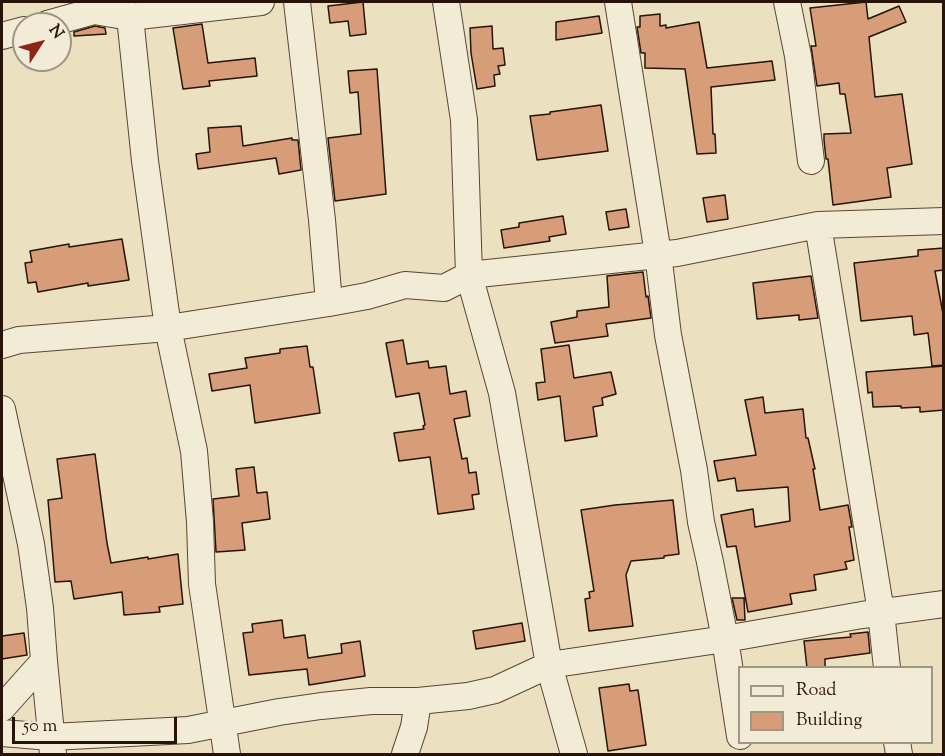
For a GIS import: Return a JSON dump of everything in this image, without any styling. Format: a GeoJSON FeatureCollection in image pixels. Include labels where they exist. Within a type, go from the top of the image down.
{"type":"FeatureCollection","features":[{"type":"Feature","properties":{"kind":"street"},"geometry":{"type":"LineString","coordinates":[[72,17],[94,11],[261,2]]}},
{"type":"Feature","properties":{"kind":"street"},"geometry":{"type":"LineString","coordinates":[[297,2],[322,220],[329,303]]}},
{"type":"Feature","properties":{"kind":"street"},"geometry":{"type":"LineString","coordinates":[[446,2],[464,120],[469,275],[502,393],[549,664],[574,754]]}},
{"type":"Feature","properties":{"kind":"street"},"geometry":{"type":"LineString","coordinates":[[618,2],[658,254],[668,335],[694,470],[701,522],[725,639],[738,723]]}},
{"type":"Feature","properties":{"kind":"street"},"geometry":{"type":"LineString","coordinates":[[787,2],[798,56],[810,161]]}},
{"type":"Feature","properties":{"kind":"street"},"geometry":{"type":"LineString","coordinates":[[123,9],[168,328],[194,451],[202,584],[227,754]]}},
{"type":"Feature","properties":{"kind":"street"},"geometry":{"type":"LineString","coordinates":[[2,345],[19,340],[168,328],[329,303],[367,296],[405,285],[444,288],[469,275],[677,252],[818,225],[944,221]]}},
{"type":"Feature","properties":{"kind":"street"},"geometry":{"type":"LineString","coordinates":[[818,225],[881,612],[887,666]]}},
{"type":"Feature","properties":{"kind":"street"},"geometry":{"type":"LineString","coordinates":[[2,408],[31,544],[40,608],[52,746]]}},
{"type":"Feature","properties":{"kind":"street"},"geometry":{"type":"LineString","coordinates":[[2,733],[52,746],[188,730],[321,706],[468,696],[495,690],[549,664],[944,604]]}},
{"type":"Feature","properties":{"kind":"street"},"geometry":{"type":"LineString","coordinates":[[2,708],[44,661]]}},
{"type":"Feature","properties":{"kind":"street"},"geometry":{"type":"LineString","coordinates":[[405,754],[414,727],[418,701]]}},
{"type":"Feature","properties":{"kind":"building"},"geometry":{"type":"Polygon","coordinates":[[[363,2],[366,34],[350,36],[348,21],[330,23],[328,6],[363,2]]]}},
{"type":"Feature","properties":{"kind":"building"},"geometry":{"type":"Polygon","coordinates":[[[866,2],[868,19],[899,6],[906,22],[869,37],[875,97],[902,94],[912,164],[887,168],[891,197],[833,205],[824,134],[851,133],[845,94],[840,94],[839,83],[817,86],[811,46],[816,46],[810,8],[866,2]]]}},
{"type":"Feature","properties":{"kind":"building"},"geometry":{"type":"Polygon","coordinates":[[[660,14],[660,26],[666,25],[666,28],[699,22],[707,68],[772,61],[775,80],[711,87],[716,153],[697,154],[685,69],[645,68],[645,53],[641,53],[637,27],[640,27],[640,16],[660,14]]]}},
{"type":"Feature","properties":{"kind":"building"},"geometry":{"type":"Polygon","coordinates":[[[599,16],[602,33],[556,40],[556,22],[599,16]]]}},
{"type":"Feature","properties":{"kind":"building"},"geometry":{"type":"Polygon","coordinates":[[[202,24],[208,63],[255,58],[257,76],[209,81],[210,86],[183,89],[173,28],[202,24]]]}},
{"type":"Feature","properties":{"kind":"building"},"geometry":{"type":"Polygon","coordinates":[[[95,26],[105,28],[106,34],[74,36],[74,32],[95,26]]]}},
{"type":"Feature","properties":{"kind":"building"},"geometry":{"type":"Polygon","coordinates":[[[492,26],[493,49],[503,48],[505,65],[498,66],[500,74],[494,75],[495,86],[477,89],[471,53],[470,28],[492,26]]]}},
{"type":"Feature","properties":{"kind":"building"},"geometry":{"type":"Polygon","coordinates":[[[377,69],[386,194],[335,201],[328,138],[361,134],[358,92],[350,93],[348,71],[377,69]]]}},
{"type":"Feature","properties":{"kind":"building"},"geometry":{"type":"Polygon","coordinates":[[[601,105],[608,151],[537,160],[530,116],[601,105]]]}},
{"type":"Feature","properties":{"kind":"building"},"geometry":{"type":"Polygon","coordinates":[[[241,126],[243,146],[292,138],[292,140],[298,140],[301,170],[279,174],[276,158],[198,169],[196,154],[210,152],[208,128],[241,126]]]}},
{"type":"Feature","properties":{"kind":"building"},"geometry":{"type":"Polygon","coordinates":[[[725,195],[728,219],[707,222],[703,198],[725,195]]]}},
{"type":"Feature","properties":{"kind":"building"},"geometry":{"type":"Polygon","coordinates":[[[626,209],[629,227],[609,230],[606,212],[626,209]]]}},
{"type":"Feature","properties":{"kind":"building"},"geometry":{"type":"Polygon","coordinates":[[[563,216],[566,234],[549,237],[550,241],[504,248],[501,230],[519,227],[519,223],[563,216]]]}},
{"type":"Feature","properties":{"kind":"building"},"geometry":{"type":"Polygon","coordinates":[[[122,239],[129,280],[88,286],[88,283],[38,292],[36,282],[28,283],[25,263],[32,262],[30,251],[69,244],[69,247],[122,239]]]}},
{"type":"Feature","properties":{"kind":"building"},"geometry":{"type":"Polygon","coordinates":[[[944,248],[944,270],[935,271],[944,319],[944,365],[932,366],[928,333],[914,335],[912,316],[861,321],[854,263],[918,256],[918,250],[944,248]]]}},
{"type":"Feature","properties":{"kind":"building"},"geometry":{"type":"Polygon","coordinates":[[[643,272],[651,318],[606,324],[608,336],[555,343],[551,322],[577,317],[577,311],[609,307],[607,276],[643,272]]]}},
{"type":"Feature","properties":{"kind":"building"},"geometry":{"type":"Polygon","coordinates":[[[811,276],[818,318],[799,320],[799,315],[757,319],[753,283],[811,276]]]}},
{"type":"Feature","properties":{"kind":"building"},"geometry":{"type":"Polygon","coordinates":[[[403,340],[407,364],[428,361],[429,368],[446,366],[450,394],[466,391],[470,416],[454,419],[462,459],[467,458],[469,473],[476,472],[479,494],[472,495],[474,509],[438,514],[430,457],[399,461],[394,433],[424,429],[425,425],[419,393],[396,397],[386,343],[403,340]]]}},
{"type":"Feature","properties":{"kind":"building"},"geometry":{"type":"Polygon","coordinates":[[[569,345],[574,378],[611,372],[616,394],[602,398],[603,405],[593,407],[597,436],[565,441],[560,396],[538,400],[536,383],[545,382],[541,349],[569,345]]]}},
{"type":"Feature","properties":{"kind":"building"},"geometry":{"type":"Polygon","coordinates":[[[307,346],[310,367],[313,367],[320,413],[255,423],[250,385],[212,391],[209,374],[247,368],[245,358],[280,353],[280,349],[307,346]]]}},
{"type":"Feature","properties":{"kind":"building"},"geometry":{"type":"Polygon","coordinates":[[[944,366],[944,410],[920,412],[920,407],[873,407],[872,392],[868,393],[866,372],[944,366]]]}},
{"type":"Feature","properties":{"kind":"building"},"geometry":{"type":"Polygon","coordinates":[[[763,397],[765,413],[803,409],[806,438],[808,438],[815,469],[813,469],[820,510],[848,505],[854,560],[845,562],[847,569],[814,575],[816,590],[790,594],[792,604],[748,612],[736,546],[727,547],[721,515],[753,509],[755,527],[790,521],[788,487],[737,491],[735,478],[718,481],[714,461],[756,455],[745,400],[763,397]]]}},
{"type":"Feature","properties":{"kind":"building"},"geometry":{"type":"Polygon","coordinates":[[[95,454],[111,563],[178,554],[183,604],[159,607],[160,612],[124,615],[122,592],[74,599],[71,581],[55,582],[48,500],[62,498],[57,459],[95,454]]]}},
{"type":"Feature","properties":{"kind":"building"},"geometry":{"type":"Polygon","coordinates":[[[254,467],[257,493],[267,492],[270,519],[242,523],[245,550],[216,552],[213,499],[239,496],[236,469],[254,467]]]}},
{"type":"Feature","properties":{"kind":"building"},"geometry":{"type":"Polygon","coordinates":[[[673,500],[679,554],[631,561],[626,575],[633,626],[589,631],[585,599],[590,598],[589,592],[594,591],[581,510],[673,500]]]}},
{"type":"Feature","properties":{"kind":"building"},"geometry":{"type":"Polygon","coordinates":[[[732,598],[744,598],[745,620],[737,620],[732,598]]]}},
{"type":"Feature","properties":{"kind":"building"},"geometry":{"type":"Polygon","coordinates":[[[282,620],[284,638],[305,635],[308,658],[342,653],[341,644],[360,641],[365,676],[309,685],[307,669],[249,675],[243,633],[253,632],[252,624],[282,620]]]}},
{"type":"Feature","properties":{"kind":"building"},"geometry":{"type":"Polygon","coordinates":[[[522,623],[525,641],[476,649],[473,631],[522,623]]]}},
{"type":"Feature","properties":{"kind":"building"},"geometry":{"type":"Polygon","coordinates":[[[868,632],[870,653],[825,659],[825,666],[807,666],[804,641],[851,637],[850,634],[868,632]]]}},
{"type":"Feature","properties":{"kind":"building"},"geometry":{"type":"Polygon","coordinates":[[[24,633],[27,655],[2,659],[2,636],[24,633]]]}},
{"type":"Feature","properties":{"kind":"building"},"geometry":{"type":"Polygon","coordinates":[[[629,684],[630,691],[638,690],[646,745],[608,751],[599,688],[629,684]]]}}]}
